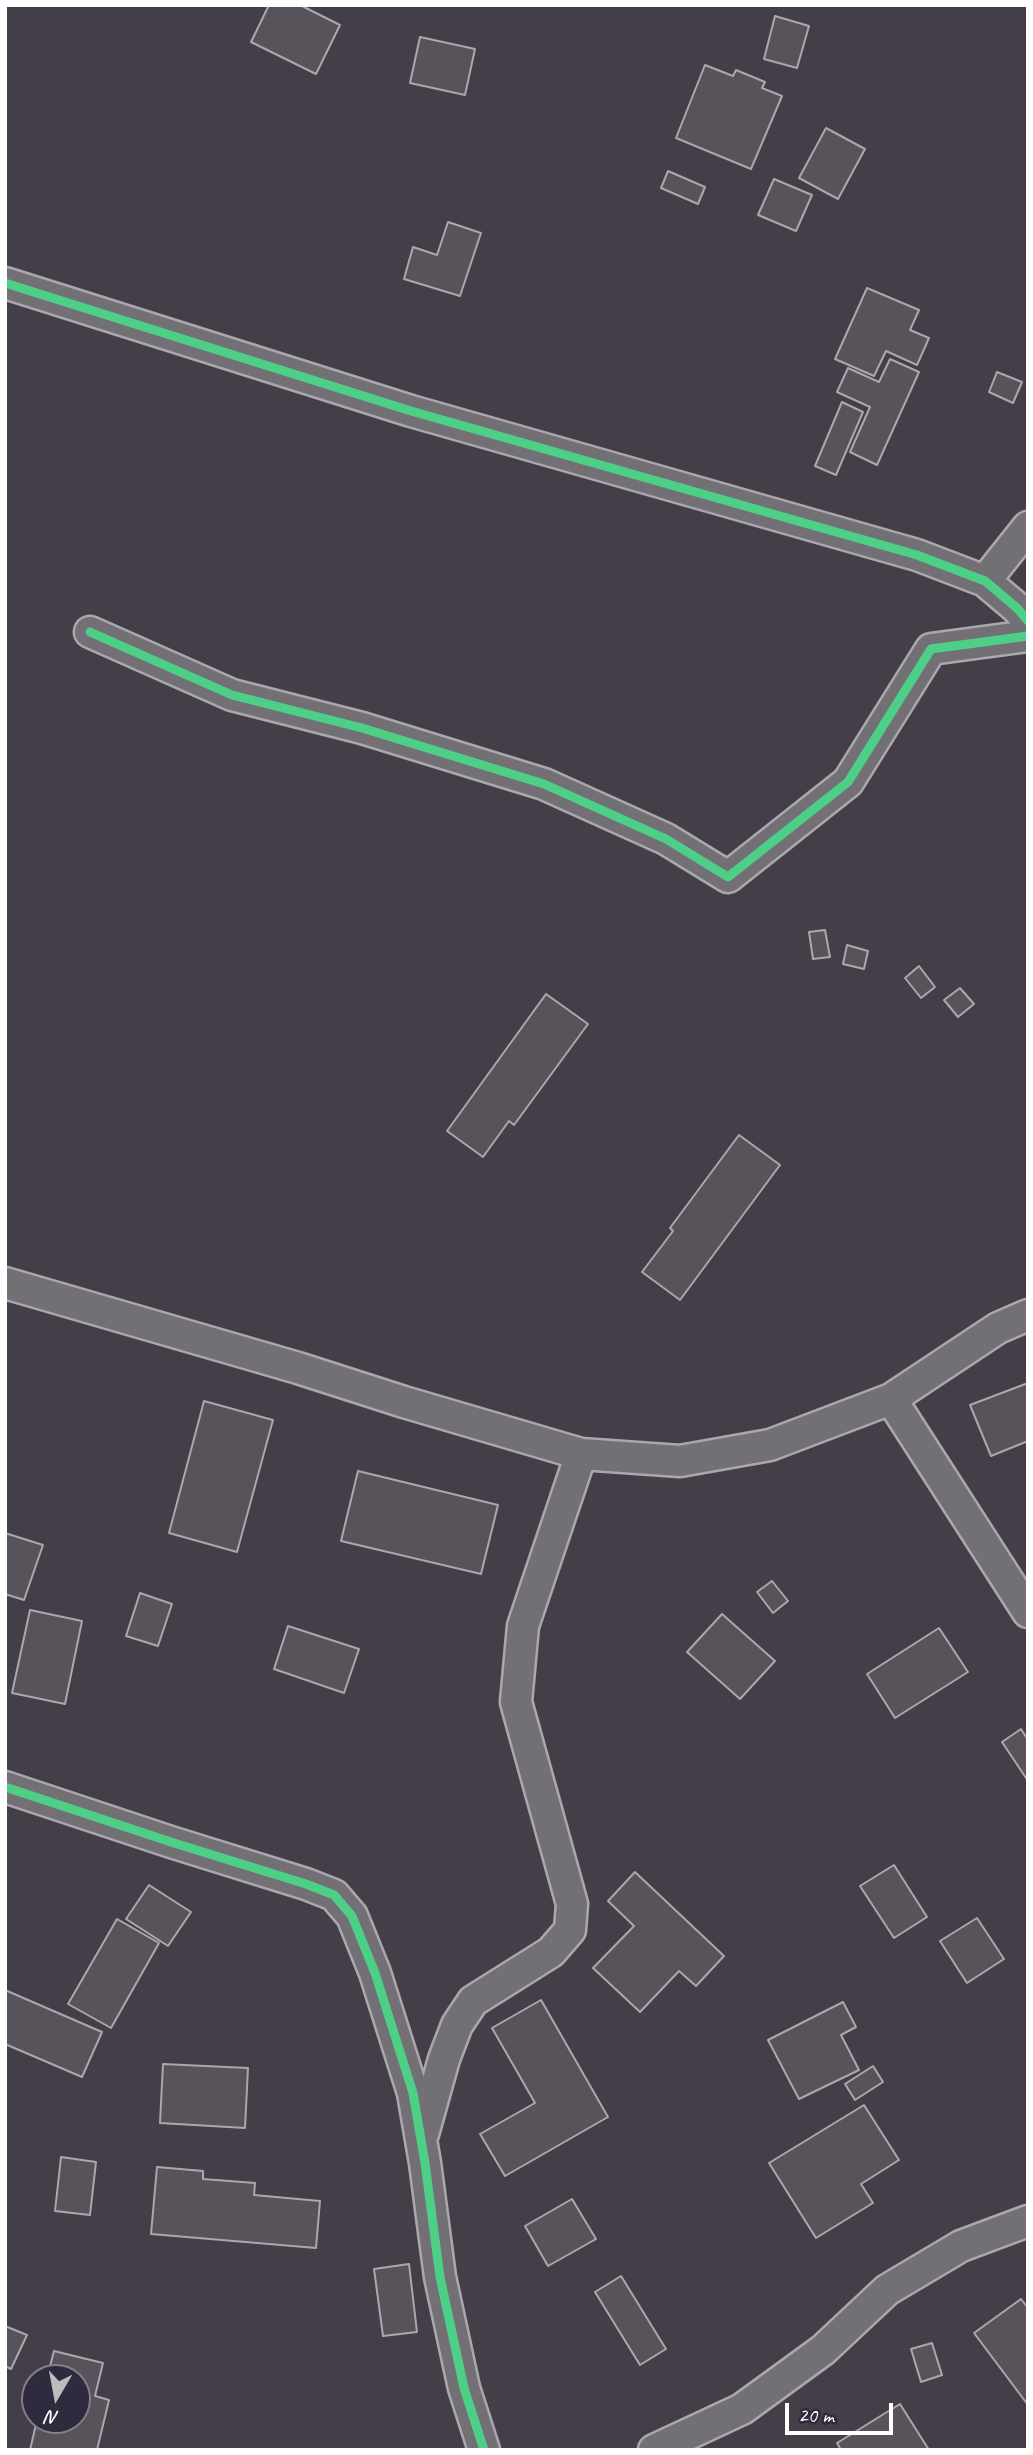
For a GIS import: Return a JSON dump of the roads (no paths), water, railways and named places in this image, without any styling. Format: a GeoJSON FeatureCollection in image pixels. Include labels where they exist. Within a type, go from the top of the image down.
{"type":"FeatureCollection","features":[{"type":"Feature","properties":{"kind":"street"},"geometry":{"type":"LineString","coordinates":[[5,283],[411,411],[917,555],[985,581],[1028,621]]}},
{"type":"Feature","properties":{"kind":"street"},"geometry":{"type":"LineString","coordinates":[[985,581],[1028,527]]}},
{"type":"Feature","properties":{"kind":"street"},"geometry":{"type":"LineString","coordinates":[[90,632],[232,695],[362,728],[544,784],[666,839],[728,877],[848,782],[931,649],[1028,636]]}},
{"type":"Feature","properties":{"kind":"street"},"geometry":{"type":"LineString","coordinates":[[5,1283],[298,1367],[404,1402],[581,1454],[680,1461],[770,1445],[891,1399],[998,1328],[1028,1315]]}},
{"type":"Feature","properties":{"kind":"street"},"geometry":{"type":"LineString","coordinates":[[891,1399],[1028,1612]]}},
{"type":"Feature","properties":{"kind":"street"},"geometry":{"type":"LineString","coordinates":[[421,2141],[444,2059],[457,2025],[473,2001],[551,1952],[570,1930],[572,1904],[516,1702],[523,1626],[581,1454]]}},
{"type":"Feature","properties":{"kind":"street"},"geometry":{"type":"LineString","coordinates":[[5,1787],[306,1884],[334,1895],[352,1916],[375,1973],[413,2093],[440,2277],[464,2388],[484,2450]]}},
{"type":"Feature","properties":{"kind":"street"},"geometry":{"type":"LineString","coordinates":[[654,2450],[742,2409],[823,2350],[887,2290],[961,2246],[1028,2221]]}}]}
